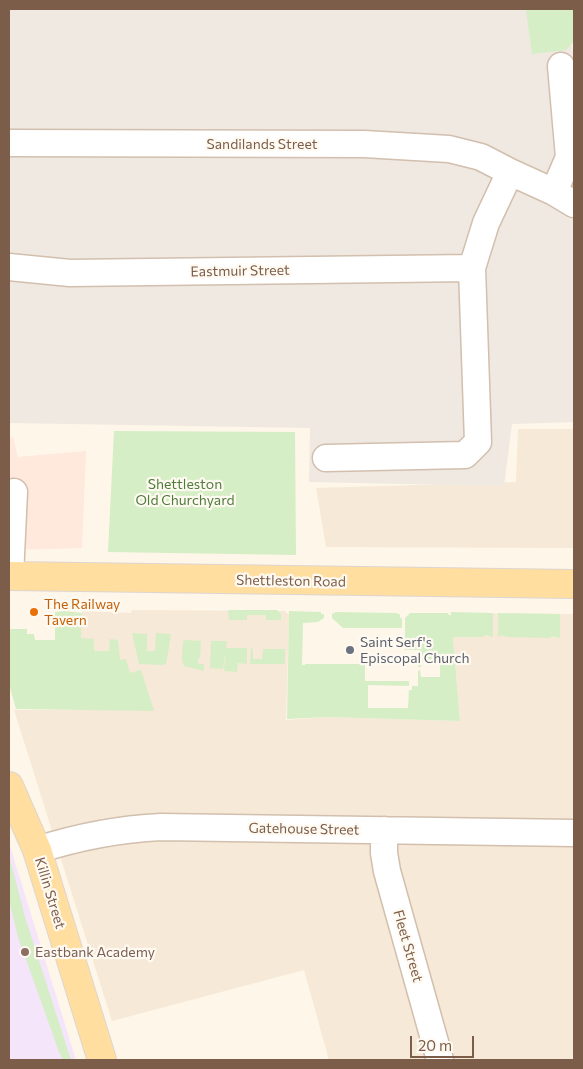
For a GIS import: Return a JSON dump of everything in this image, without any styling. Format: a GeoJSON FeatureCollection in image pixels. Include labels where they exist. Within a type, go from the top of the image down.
{"type":"FeatureCollection","features":[{"type":"Feature","properties":{"kind":"main road","name":"Shettleston Road"},"geometry":{"type":"LineString","coordinates":[[9,576],[574,584]]}},
{"type":"Feature","properties":{"kind":"main road","name":"Killin Street"},"geometry":{"type":"LineString","coordinates":[[9,786],[37,850],[102,1060]]}},
{"type":"Feature","properties":{"kind":"street"},"geometry":{"type":"LineString","coordinates":[[561,66],[569,157],[564,198]]}},
{"type":"Feature","properties":{"kind":"street","name":"Sandilands Street"},"geometry":{"type":"LineString","coordinates":[[9,144],[364,144],[439,148],[481,157],[564,198]]}},
{"type":"Feature","properties":{"kind":"street"},"geometry":{"type":"LineString","coordinates":[[326,458],[464,455],[478,442],[472,268],[486,223],[510,172]]}},
{"type":"Feature","properties":{"kind":"street","name":"Eastmuir Street"},"geometry":{"type":"LineString","coordinates":[[9,267],[70,273],[472,268]]}},
{"type":"Feature","properties":{"kind":"street"},"geometry":{"type":"LineString","coordinates":[[9,576],[14,492]]}},
{"type":"Feature","properties":{"kind":"street","name":"Gatehouse Street"},"geometry":{"type":"LineString","coordinates":[[37,850],[92,834],[142,828],[181,827],[574,834]]}},
{"type":"Feature","properties":{"kind":"street","name":"Fleet Street"},"geometry":{"type":"LineString","coordinates":[[384,830],[386,871],[440,1060]]}},
{"type":"Feature","properties":{"kind":"shaded area"},"geometry":{"type":"Polygon","coordinates":[[[9,9],[568,9],[574,63],[574,422],[512,424],[504,486],[309,482],[310,428],[9,423],[9,9]]]}},
{"type":"Feature","properties":{"kind":"shaded area"},"geometry":{"type":"Polygon","coordinates":[[[518,429],[574,429],[574,548],[326,547],[316,488],[516,482],[518,429]]]}},
{"type":"Feature","properties":{"kind":"shaded area"},"geometry":{"type":"Polygon","coordinates":[[[13,437],[18,457],[86,451],[82,548],[9,550],[9,438],[13,437]]]}},
{"type":"Feature","properties":{"kind":"shaded area"},"geometry":{"type":"Polygon","coordinates":[[[132,610],[286,611],[289,614],[286,720],[327,717],[460,721],[451,613],[574,614],[574,1060],[329,1060],[304,970],[112,1021],[14,710],[78,710],[82,611],[131,613],[132,610]]]}},
{"type":"Feature","properties":{"kind":"shaded area","name":"Eastbank Academy"},"geometry":{"type":"Polygon","coordinates":[[[9,843],[76,1060],[9,1060],[9,843]]]}},
{"type":"Feature","properties":{"kind":"green space"},"geometry":{"type":"Polygon","coordinates":[[[526,9],[574,9],[574,41],[566,50],[532,54],[526,9]]]}},
{"type":"Feature","properties":{"kind":"green space","name":"Shettleston Old Churchyard"},"geometry":{"type":"Polygon","coordinates":[[[114,431],[295,432],[296,555],[108,552],[114,431]]]}},
{"type":"Feature","properties":{"kind":"green space"},"geometry":{"type":"Polygon","coordinates":[[[228,610],[277,610],[281,614],[281,620],[266,620],[266,615],[247,615],[247,620],[229,620],[228,610]]]}},
{"type":"Feature","properties":{"kind":"green space"},"geometry":{"type":"Polygon","coordinates":[[[289,611],[321,612],[321,614],[324,614],[324,618],[318,622],[303,623],[302,665],[365,664],[365,681],[409,681],[409,686],[368,685],[368,708],[408,708],[409,690],[412,690],[412,686],[418,686],[418,671],[420,670],[421,677],[440,677],[440,661],[421,661],[421,667],[418,667],[419,650],[405,650],[405,618],[410,613],[448,613],[451,615],[451,612],[493,613],[493,637],[485,635],[483,637],[453,637],[460,721],[327,717],[287,719],[289,611]]]}},
{"type":"Feature","properties":{"kind":"green space"},"geometry":{"type":"Polygon","coordinates":[[[55,612],[82,613],[81,638],[94,639],[94,651],[109,651],[110,639],[118,640],[120,660],[126,659],[130,673],[141,670],[154,711],[16,709],[9,684],[9,622],[10,629],[27,629],[27,634],[34,634],[35,640],[55,640],[55,612]]]}},
{"type":"Feature","properties":{"kind":"green space"},"geometry":{"type":"Polygon","coordinates":[[[335,612],[397,613],[402,618],[402,628],[343,628],[332,618],[332,613],[334,614],[335,612]]]}},
{"type":"Feature","properties":{"kind":"green space"},"geometry":{"type":"Polygon","coordinates":[[[498,613],[560,614],[560,638],[552,636],[550,638],[507,637],[501,635],[498,637],[498,613]]]}},
{"type":"Feature","properties":{"kind":"green space"},"geometry":{"type":"Polygon","coordinates":[[[132,633],[147,634],[147,651],[155,651],[156,633],[170,634],[166,664],[139,664],[132,633]]]}},
{"type":"Feature","properties":{"kind":"green space"},"geometry":{"type":"Polygon","coordinates":[[[184,640],[201,641],[198,664],[204,664],[204,671],[184,666],[182,659],[184,640]]]}},
{"type":"Feature","properties":{"kind":"green space"},"geometry":{"type":"Polygon","coordinates":[[[211,641],[227,641],[223,669],[210,668],[211,641]]]}},
{"type":"Feature","properties":{"kind":"green space"},"geometry":{"type":"Polygon","coordinates":[[[226,648],[247,648],[247,664],[238,663],[237,672],[224,671],[226,648]]]}},
{"type":"Feature","properties":{"kind":"green space"},"geometry":{"type":"Polygon","coordinates":[[[251,648],[253,649],[253,659],[262,659],[263,649],[285,649],[285,664],[250,664],[251,648]]]}},
{"type":"Feature","properties":{"kind":"green space"},"geometry":{"type":"Polygon","coordinates":[[[9,855],[25,917],[71,1060],[63,1060],[59,1052],[18,937],[9,900],[9,855]]]}},
{"type":"Feature","properties":{"kind":"place","name":"The Railway Tavern"},"geometry":{"type":"Point","coordinates":[34,612]}},
{"type":"Feature","properties":{"kind":"place","name":"Saint Serf's Episcopal Church"},"geometry":{"type":"Point","coordinates":[350,650]}},
{"type":"Feature","properties":{"kind":"place","name":"Eastbank Academy"},"geometry":{"type":"Point","coordinates":[25,952]}}]}
